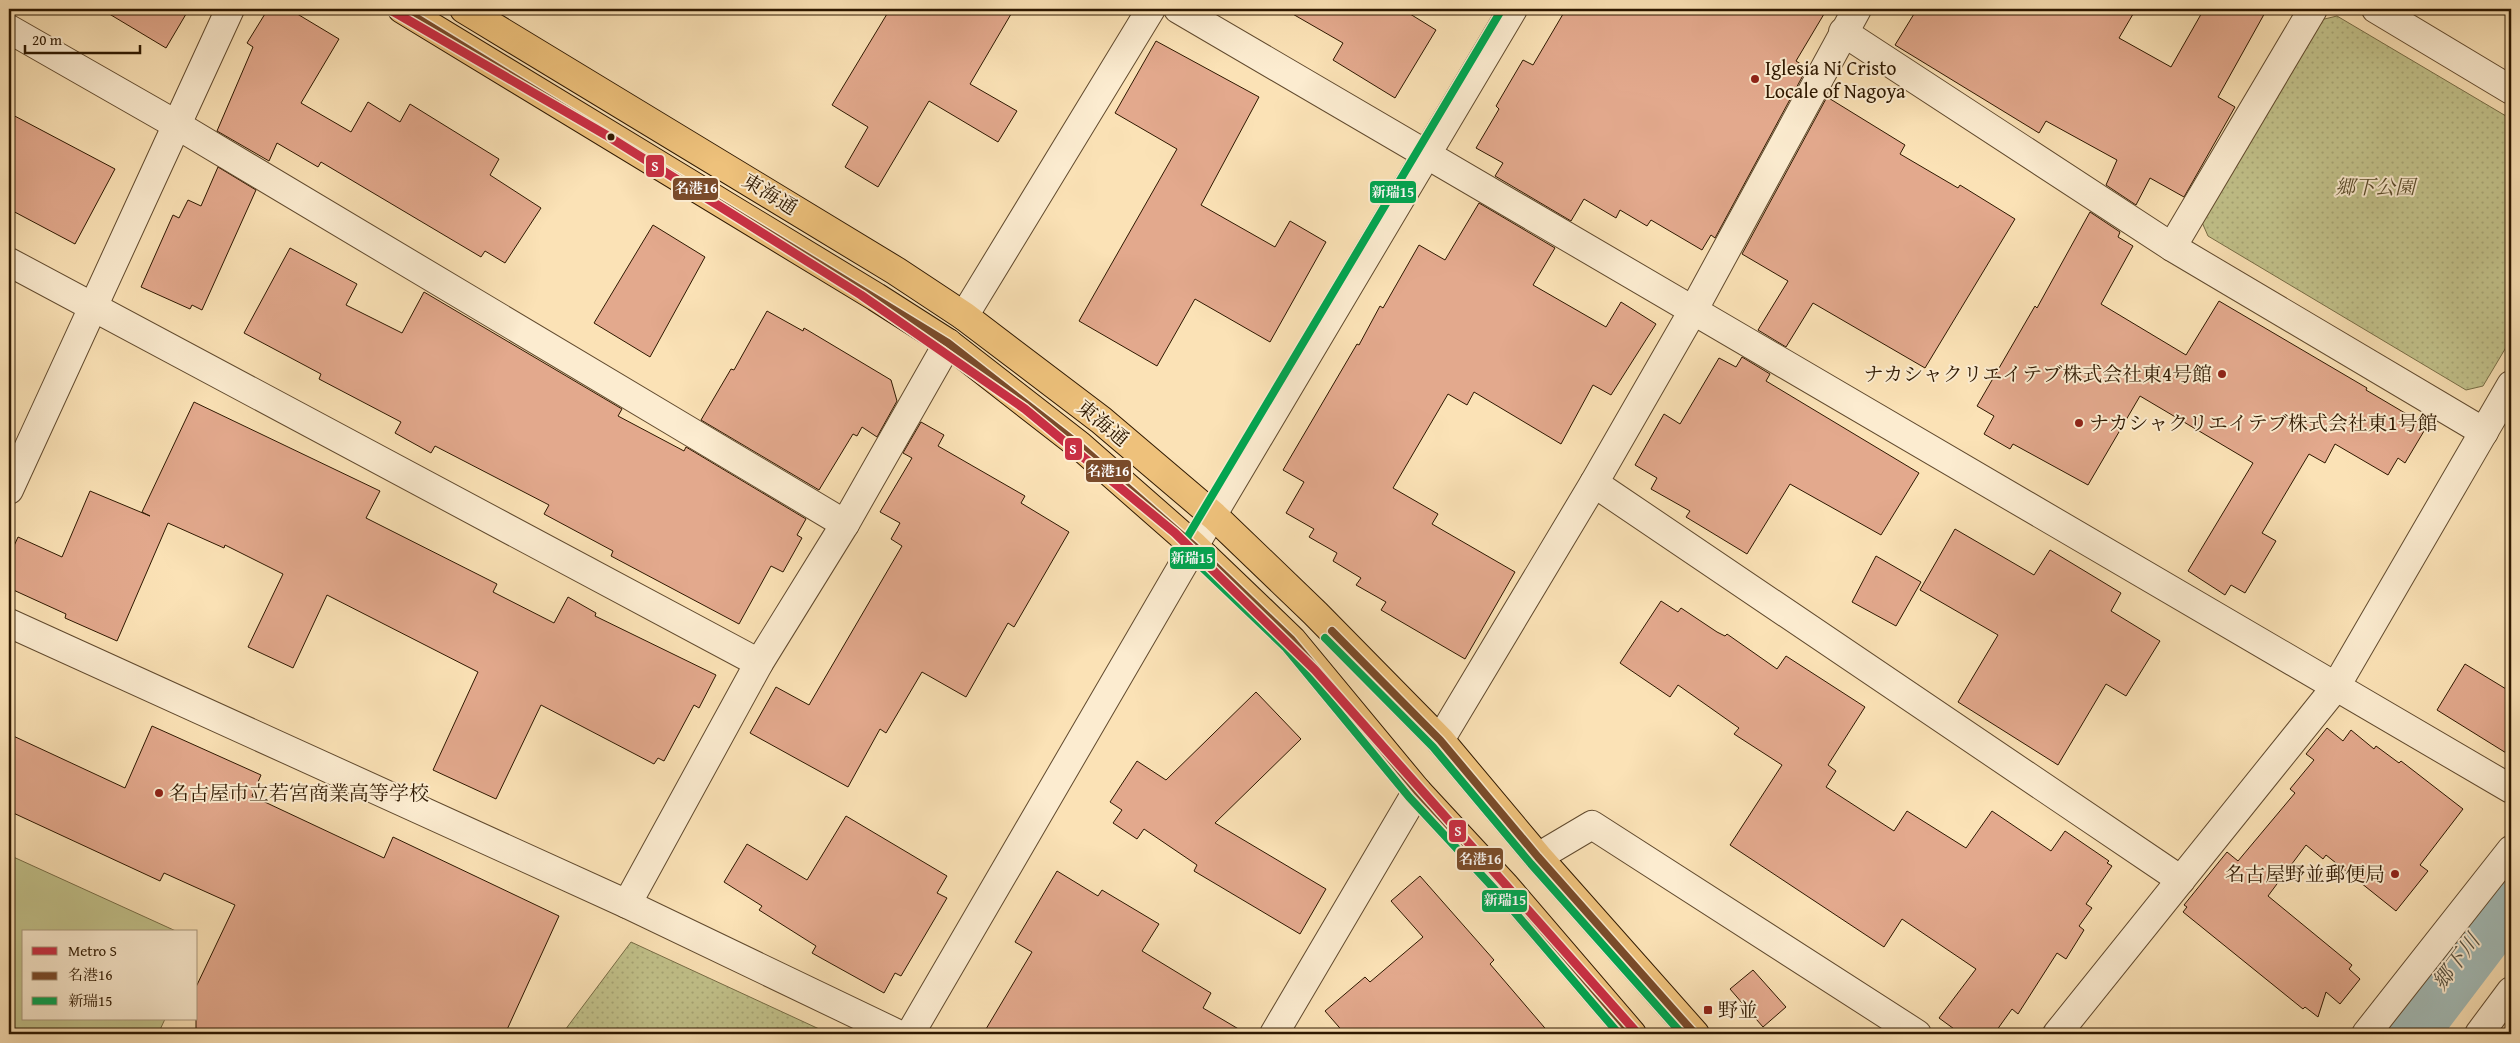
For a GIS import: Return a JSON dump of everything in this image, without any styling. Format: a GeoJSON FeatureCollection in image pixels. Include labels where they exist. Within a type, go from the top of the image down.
{"type":"FeatureCollection","features":[{"type":"Feature","properties":{"kind":"main road","name":"東海通"},"geometry":{"type":"LineString","coordinates":[[402,9],[876,297],[948,343],[1080,445],[1194,546],[1292,640],[1417,791],[1506,887],[1632,1034]]}},
{"type":"Feature","properties":{"kind":"main road","name":"東海通"},"geometry":{"type":"LineString","coordinates":[[464,9],[896,271],[964,316],[1102,420],[1214,516],[1315,613],[1440,740],[1538,857],[1695,1034]]}},
{"type":"Feature","properties":{"kind":"street"},"geometry":{"type":"LineString","coordinates":[[9,490],[230,9]]}},
{"type":"Feature","properties":{"kind":"street"},"geometry":{"type":"LineString","coordinates":[[964,316],[1151,9]]}},
{"type":"Feature","properties":{"kind":"street"},"geometry":{"type":"LineString","coordinates":[[1178,9],[1694,309],[2335,688],[2511,789]]}},
{"type":"Feature","properties":{"kind":"street"},"geometry":{"type":"LineString","coordinates":[[910,1034],[1194,546],[1214,516],[1513,9]]}},
{"type":"Feature","properties":{"kind":"street"},"geometry":{"type":"LineString","coordinates":[[1440,740],[1594,484],[1694,309],[1857,9]]}},
{"type":"Feature","properties":{"kind":"street"},"geometry":{"type":"LineString","coordinates":[[2172,248],[2313,9]]}},
{"type":"Feature","properties":{"kind":"street"},"geometry":{"type":"LineString","coordinates":[[2376,9],[2511,90]]}},
{"type":"Feature","properties":{"kind":"street"},"geometry":{"type":"LineString","coordinates":[[9,28],[177,125],[844,524]]}},
{"type":"Feature","properties":{"kind":"street"},"geometry":{"type":"LineString","coordinates":[[1843,32],[2172,248],[2484,432]]}},
{"type":"Feature","properties":{"kind":"street"},"geometry":{"type":"LineString","coordinates":[[9,262],[759,664]]}},
{"type":"Feature","properties":{"kind":"street"},"geometry":{"type":"LineString","coordinates":[[627,904],[759,664],[844,524],[948,343]]}},
{"type":"Feature","properties":{"kind":"street"},"geometry":{"type":"LineString","coordinates":[[2057,1034],[2335,688],[2511,386]]}},
{"type":"Feature","properties":{"kind":"street"},"geometry":{"type":"LineString","coordinates":[[1594,484],[2180,880]]}},
{"type":"Feature","properties":{"kind":"street"},"geometry":{"type":"LineString","coordinates":[[9,623],[627,904],[898,1034]]}},
{"type":"Feature","properties":{"kind":"street"},"geometry":{"type":"LineString","coordinates":[[1274,1034],[1417,791]]}},
{"type":"Feature","properties":{"kind":"street"},"geometry":{"type":"LineString","coordinates":[[1538,857],[1592,825],[1917,1034]]}},
{"type":"Feature","properties":{"kind":"street"},"geometry":{"type":"LineString","coordinates":[[2366,1034],[2511,850]]}},
{"type":"Feature","properties":{"kind":"street"},"geometry":{"type":"LineString","coordinates":[[2479,1034],[2511,991]]}},
{"type":"Feature","properties":{"kind":"green space","name":"郷下公園"},"geometry":{"type":"Polygon","coordinates":[[[2337,16],[2511,119],[2511,339],[2483,386],[2466,390],[2208,236],[2201,220],[2316,21],[2337,16]]]}},
{"type":"Feature","properties":{"kind":"green space"},"geometry":{"type":"Polygon","coordinates":[[[9,855],[174,930],[22,930],[22,1020],[165,1020],[158,1034],[9,1034],[9,855]]]}},
{"type":"Feature","properties":{"kind":"green space"},"geometry":{"type":"Polygon","coordinates":[[[631,942],[830,1034],[562,1034],[631,942]]]}},
{"type":"Feature","properties":{"kind":"building"},"geometry":{"type":"Polygon","coordinates":[[[101,9],[189,9],[166,48],[101,9]]]}},
{"type":"Feature","properties":{"kind":"building"},"geometry":{"type":"Polygon","coordinates":[[[268,9],[289,9],[339,39],[301,103],[351,132],[368,102],[400,122],[410,104],[499,159],[490,175],[541,208],[505,263],[485,251],[481,257],[321,162],[318,167],[277,143],[269,161],[217,131],[253,47],[247,43],[268,9]]]}},
{"type":"Feature","properties":{"kind":"building"},"geometry":{"type":"Polygon","coordinates":[[[890,9],[1014,9],[970,84],[1017,111],[998,142],[929,101],[878,187],[845,167],[868,127],[832,105],[890,9]]]}},
{"type":"Feature","properties":{"kind":"building"},"geometry":{"type":"Polygon","coordinates":[[[1284,9],[1402,9],[1436,30],[1395,98],[1333,60],[1343,43],[1284,9]]]}},
{"type":"Feature","properties":{"kind":"building"},"geometry":{"type":"Polygon","coordinates":[[[1566,9],[1827,9],[1796,61],[1807,68],[1715,238],[1711,235],[1702,250],[1651,220],[1647,226],[1620,210],[1616,218],[1584,199],[1571,221],[1495,176],[1503,163],[1476,148],[1499,109],[1496,106],[1523,60],[1533,65],[1566,9]]]}},
{"type":"Feature","properties":{"kind":"building"},"geometry":{"type":"Polygon","coordinates":[[[1917,9],[2136,9],[2119,38],[2171,67],[2204,9],[2267,9],[2218,97],[2235,107],[2184,197],[2150,178],[2136,205],[2106,185],[2117,160],[2046,121],[2039,133],[1895,45],[1917,9]]]}},
{"type":"Feature","properties":{"kind":"building"},"geometry":{"type":"Polygon","coordinates":[[[1156,41],[1259,97],[1201,205],[1275,247],[1290,221],[1326,242],[1270,342],[1195,299],[1157,366],[1079,321],[1177,149],[1115,113],[1156,41]]]}},
{"type":"Feature","properties":{"kind":"building"},"geometry":{"type":"Polygon","coordinates":[[[1827,97],[1905,145],[1900,154],[1958,188],[1960,185],[2015,219],[1925,368],[1813,303],[1786,347],[1758,330],[1788,281],[1742,254],[1827,97]]]}},
{"type":"Feature","properties":{"kind":"building"},"geometry":{"type":"Polygon","coordinates":[[[9,113],[115,169],[75,244],[9,209],[9,113]]]}},
{"type":"Feature","properties":{"kind":"building"},"geometry":{"type":"Polygon","coordinates":[[[218,167],[256,190],[202,310],[192,305],[190,309],[141,287],[173,215],[179,218],[188,200],[201,206],[218,167]]]}},
{"type":"Feature","properties":{"kind":"building"},"geometry":{"type":"Polygon","coordinates":[[[1479,203],[1555,248],[1533,285],[1606,327],[1621,302],[1656,324],[1611,395],[1593,385],[1561,444],[1474,392],[1467,405],[1448,394],[1393,488],[1438,514],[1432,524],[1515,572],[1465,659],[1381,610],[1386,602],[1356,585],[1361,578],[1333,561],[1337,553],[1309,537],[1314,529],[1286,513],[1304,482],[1283,470],[1357,344],[1359,345],[1380,306],[1383,308],[1419,245],[1445,260],[1479,203]]]}},
{"type":"Feature","properties":{"kind":"building"},"geometry":{"type":"Polygon","coordinates":[[[2090,212],[2120,232],[2118,237],[2133,246],[2101,304],[2186,355],[2219,301],[2367,388],[2366,390],[2427,426],[2405,463],[2398,458],[2388,475],[2335,444],[2325,463],[2309,454],[2262,533],[2276,541],[2245,593],[2231,585],[2225,595],[2188,571],[2253,463],[2140,396],[2088,485],[2013,444],[2010,449],[1984,434],[1994,416],[1977,406],[2035,306],[2037,308],[2090,212]]]}},
{"type":"Feature","properties":{"kind":"building"},"geometry":{"type":"Polygon","coordinates":[[[653,225],[705,257],[650,357],[594,323],[653,225]]]}},
{"type":"Feature","properties":{"kind":"building"},"geometry":{"type":"Polygon","coordinates":[[[290,248],[357,284],[346,305],[402,333],[424,292],[622,409],[618,416],[684,451],[686,447],[806,519],[797,535],[802,538],[783,572],[771,566],[739,624],[611,556],[613,551],[544,514],[549,505],[435,446],[431,453],[395,433],[401,422],[319,379],[321,374],[244,333],[290,248]]]}},
{"type":"Feature","properties":{"kind":"building"},"geometry":{"type":"Polygon","coordinates":[[[767,311],[803,331],[804,328],[891,380],[897,401],[877,437],[862,427],[857,436],[853,434],[819,490],[701,420],[731,369],[734,370],[767,311]]]}},
{"type":"Feature","properties":{"kind":"building"},"geometry":{"type":"Polygon","coordinates":[[[1742,357],[1770,374],[1766,381],[1919,473],[1881,535],[1790,484],[1747,554],[1686,517],[1690,511],[1651,489],[1657,478],[1635,465],[1664,414],[1680,424],[1719,358],[1736,367],[1742,357]]]}},
{"type":"Feature","properties":{"kind":"building"},"geometry":{"type":"Polygon","coordinates":[[[194,402],[380,491],[366,518],[497,584],[493,592],[554,623],[568,597],[596,613],[595,616],[716,675],[699,708],[694,705],[664,761],[658,758],[654,764],[541,705],[496,799],[433,770],[478,672],[327,595],[293,668],[248,647],[283,574],[225,545],[224,548],[168,523],[117,641],[65,618],[66,614],[9,588],[9,557],[18,537],[62,557],[90,491],[150,516],[142,512],[194,402]]]}},
{"type":"Feature","properties":{"kind":"building"},"geometry":{"type":"Polygon","coordinates":[[[921,422],[944,435],[938,446],[1025,496],[1021,503],[1069,532],[1014,627],[1008,623],[966,697],[922,672],[886,733],[880,729],[848,787],[750,733],[776,687],[809,705],[902,546],[891,539],[900,523],[880,512],[912,458],[903,453],[921,422]]]}},
{"type":"Feature","properties":{"kind":"building"},"geometry":{"type":"Polygon","coordinates":[[[1955,529],[2034,575],[2050,550],[2121,593],[2111,611],[2160,641],[2126,696],[2106,684],[2058,765],[1958,702],[1998,635],[1920,590],[1955,529]]]}},
{"type":"Feature","properties":{"kind":"building"},"geometry":{"type":"Polygon","coordinates":[[[1876,556],[1921,582],[1896,626],[1852,602],[1876,556]]]}},
{"type":"Feature","properties":{"kind":"building"},"geometry":{"type":"Polygon","coordinates":[[[1661,601],[1678,612],[1681,608],[1725,636],[1727,634],[1777,669],[1786,656],[1865,707],[1828,765],[1836,771],[1826,787],[1894,831],[1907,811],[1966,848],[1992,811],[2051,851],[2065,831],[2109,861],[2107,863],[2112,866],[2086,904],[2092,908],[2079,926],[2084,930],[2066,959],[2057,953],[2018,1014],[2012,1009],[1994,1034],[1961,1034],[1939,1018],[1976,969],[1902,919],[1884,947],[1730,845],[1782,765],[1734,734],[1739,728],[1678,685],[1670,697],[1620,663],[1661,601]]]}},
{"type":"Feature","properties":{"kind":"building"},"geometry":{"type":"Polygon","coordinates":[[[2465,664],[2511,692],[2511,756],[2437,710],[2465,664]]]}},
{"type":"Feature","properties":{"kind":"building"},"geometry":{"type":"Polygon","coordinates":[[[1256,692],[1301,739],[1215,823],[1326,889],[1300,934],[1194,871],[1197,865],[1144,829],[1137,839],[1113,823],[1122,810],[1110,802],[1137,761],[1166,780],[1256,692]]]}},
{"type":"Feature","properties":{"kind":"building","name":"名古屋市立若宮商業高等学校"},"geometry":{"type":"Polygon","coordinates":[[[152,726],[261,775],[252,796],[384,858],[393,837],[559,916],[505,1034],[196,1034],[198,983],[235,905],[164,873],[160,881],[9,811],[9,734],[125,788],[152,726]]]}},
{"type":"Feature","properties":{"kind":"building"},"geometry":{"type":"Polygon","coordinates":[[[2327,728],[2343,741],[2351,730],[2374,749],[2376,746],[2399,763],[2401,761],[2463,809],[2420,865],[2428,871],[2396,911],[2326,855],[2323,859],[2306,845],[2268,896],[2352,965],[2349,969],[2360,979],[2340,1004],[2326,992],[2318,1017],[2305,1007],[2303,1009],[2183,912],[2187,907],[2184,905],[2227,852],[2238,861],[2295,793],[2290,789],[2314,760],[2306,754],[2327,728]]]}},
{"type":"Feature","properties":{"kind":"building"},"geometry":{"type":"Polygon","coordinates":[[[846,816],[947,876],[937,893],[947,898],[901,976],[895,973],[884,993],[812,953],[816,946],[759,910],[762,906],[724,882],[747,844],[807,880],[846,816]]]}},
{"type":"Feature","properties":{"kind":"building"},"geometry":{"type":"Polygon","coordinates":[[[1057,871],[1098,896],[1102,890],[1159,924],[1142,951],[1211,993],[1203,1008],[1247,1034],[983,1034],[1032,952],[1015,942],[1057,871]]]}},
{"type":"Feature","properties":{"kind":"building"},"geometry":{"type":"Polygon","coordinates":[[[1420,876],[1494,960],[1490,964],[1550,1034],[1345,1034],[1325,1011],[1365,977],[1370,982],[1423,937],[1391,901],[1420,876]]]}},
{"type":"Feature","properties":{"kind":"building"},"geometry":{"type":"Polygon","coordinates":[[[1753,970],[1786,1007],[1763,1027],[1730,989],[1753,970]]]}},
{"type":"Feature","properties":{"kind":"waterway","name":"郷下川"},"geometry":{"type":"LineString","coordinates":[[2401,1034],[2511,889]]}},
{"type":"Feature","properties":{"kind":"metro line","name":"S"},"geometry":{"type":"LineString","coordinates":[[389,9],[606,135],[861,295],[1025,409],[1175,533],[1315,670],[1638,1034]]}},
{"type":"Feature","properties":{"kind":"transit line","name":"名港16"},"geometry":{"type":"LineString","coordinates":[[402,9],[948,343],[1079,445],[1194,546],[1292,640],[1417,791],[1506,887],[1632,1034]]}},
{"type":"Feature","properties":{"kind":"transit line","name":"新瑞15"},"geometry":{"type":"LineString","coordinates":[[1502,9],[1185,541],[1184,547],[1187,553],[1285,647],[1409,797],[1499,894],[1619,1034]]}},
{"type":"Feature","properties":{"kind":"transit line","name":"名港16"},"geometry":{"type":"LineString","coordinates":[[1332,631],[1440,740],[1538,857],[1695,1034]]}},
{"type":"Feature","properties":{"kind":"transit line","name":"新瑞15"},"geometry":{"type":"LineString","coordinates":[[1325,638],[1433,747],[1531,864],[1682,1034]]}},
{"type":"Feature","properties":{"kind":"place","name":"Iglesia Ni Cristo Locale of Nagoya"},"geometry":{"type":"Point","coordinates":[1755,79]}},
{"type":"Feature","properties":{"kind":"place","name":"ナカシャクリエイテブ株式会社東4号館"},"geometry":{"type":"Point","coordinates":[2222,374]}},
{"type":"Feature","properties":{"kind":"place","name":"ナカシャクリエイテブ株式会社東1号館"},"geometry":{"type":"Point","coordinates":[2079,423]}},
{"type":"Feature","properties":{"kind":"place","name":"名古屋市立若宮商業高等学校"},"geometry":{"type":"Point","coordinates":[159,793]}},
{"type":"Feature","properties":{"kind":"place","name":"名古屋野並郵便局"},"geometry":{"type":"Point","coordinates":[2395,874]}},
{"type":"Feature","properties":{"kind":"place","name":"野並"},"geometry":{"type":"Point","coordinates":[1708,1010]}}]}
